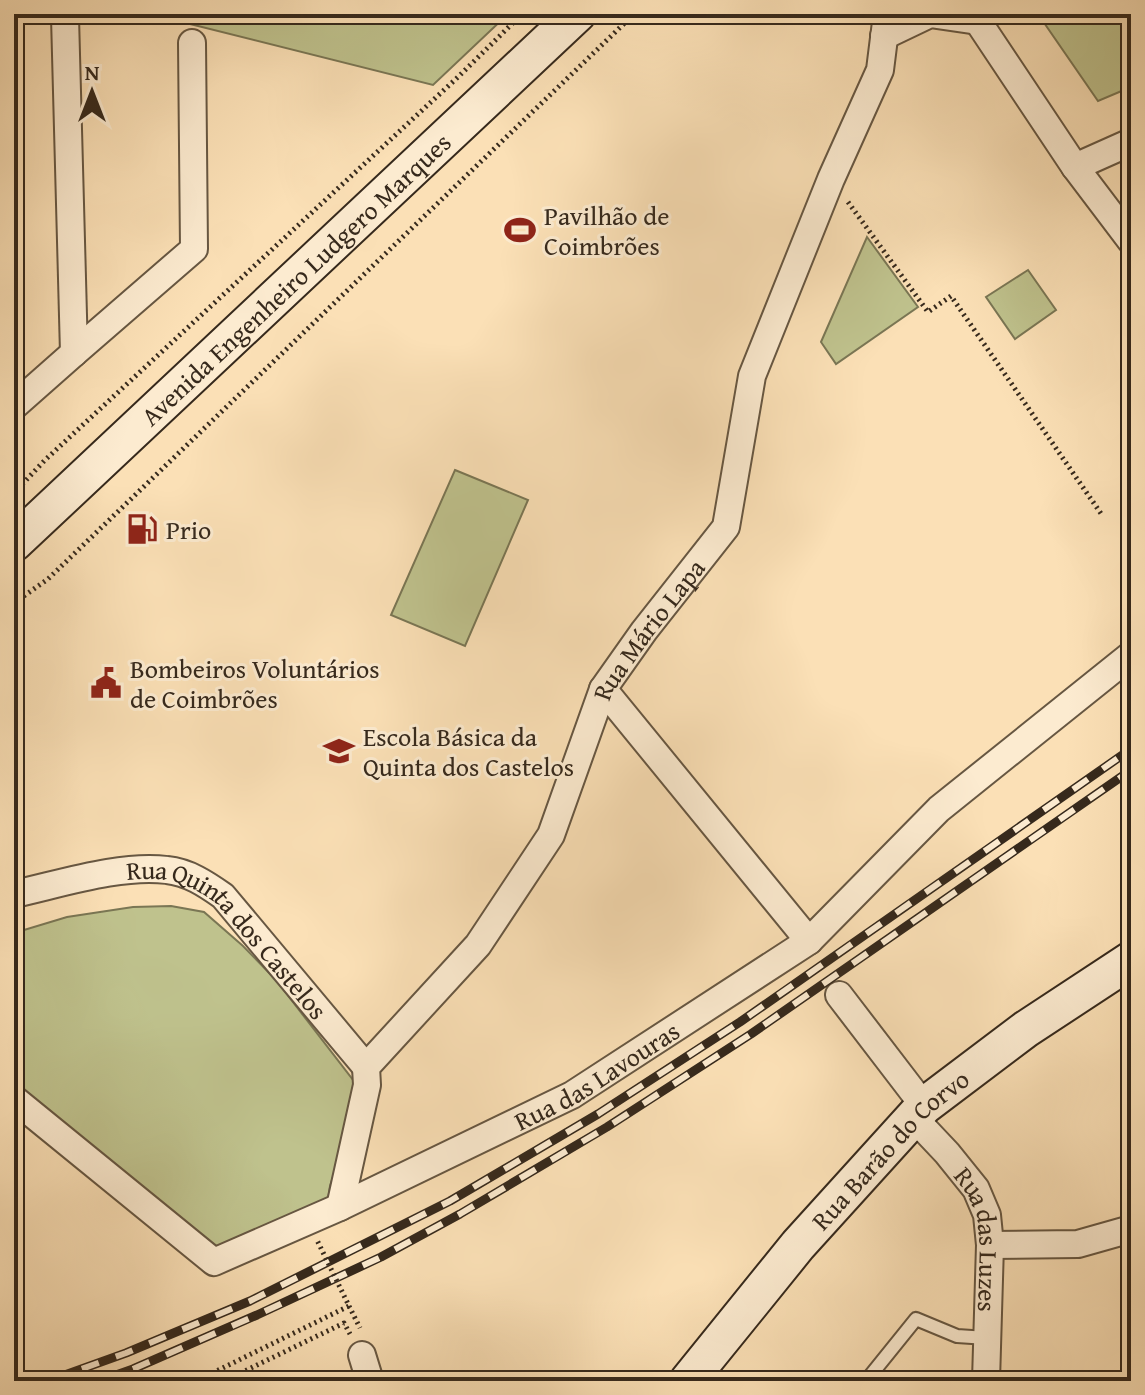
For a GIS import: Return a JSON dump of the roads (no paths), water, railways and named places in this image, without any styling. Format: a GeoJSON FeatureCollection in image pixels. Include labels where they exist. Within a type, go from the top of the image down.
{"type":"FeatureCollection","features":[{"type":"Feature","properties":{"kind":"main road","name":"Avenida Engenheiro Ludgero Marques"},"geometry":{"type":"LineString","coordinates":[[14,543],[577,14]]}},
{"type":"Feature","properties":{"kind":"main road","name":"Rua Barão do Corvo"},"geometry":{"type":"LineString","coordinates":[[688,1381],[798,1245],[919,1111],[1026,1029],[1131,960]]}},
{"type":"Feature","properties":{"kind":"street"},"geometry":{"type":"LineString","coordinates":[[886,25],[930,14],[975,18],[1075,167],[1131,241]]}},
{"type":"Feature","properties":{"kind":"street"},"geometry":{"type":"LineString","coordinates":[[65,17],[74,353]]}},
{"type":"Feature","properties":{"kind":"street","name":"Rua Mário Lapa"},"geometry":{"type":"LineString","coordinates":[[366,1067],[478,945],[551,835],[603,689],[644,631],[726,527],[752,376],[831,179],[880,70],[886,25]]}},
{"type":"Feature","properties":{"kind":"street"},"geometry":{"type":"LineString","coordinates":[[14,406],[194,249],[192,43]]}},
{"type":"Feature","properties":{"kind":"street"},"geometry":{"type":"LineString","coordinates":[[1075,167],[1131,142]]}},
{"type":"Feature","properties":{"kind":"street","name":"Rua das Lavouras"},"geometry":{"type":"LineString","coordinates":[[14,1099],[214,1262],[340,1207],[572,1095],[809,941],[939,809],[1131,655]]}},
{"type":"Feature","properties":{"kind":"street"},"geometry":{"type":"LineString","coordinates":[[603,689],[809,941]]}},
{"type":"Feature","properties":{"kind":"street","name":"Rua Quinta dos Castelos"},"geometry":{"type":"LineString","coordinates":[[14,894],[138,869],[169,870],[198,879],[223,896],[366,1067]]}},
{"type":"Feature","properties":{"kind":"street","name":"Rua das Luzes"},"geometry":{"type":"LineString","coordinates":[[839,995],[947,1153],[976,1189],[987,1215],[990,1245],[986,1381]]}},
{"type":"Feature","properties":{"kind":"street"},"geometry":{"type":"LineString","coordinates":[[340,1207],[367,1085],[366,1067]]}},
{"type":"Feature","properties":{"kind":"street"},"geometry":{"type":"LineString","coordinates":[[990,1245],[1078,1244],[1131,1229]]}},
{"type":"Feature","properties":{"kind":"street"},"geometry":{"type":"LineString","coordinates":[[361,1342],[370,1381]]}},
{"type":"Feature","properties":{"kind":"lane"},"geometry":{"type":"LineString","coordinates":[[866,1381],[916,1319],[957,1336],[987,1338]]}},
{"type":"Feature","properties":{"kind":"railway"},"geometry":{"type":"LineString","coordinates":[[48,1381],[126,1353],[250,1301],[450,1201],[598,1114],[740,1022],[1131,749]]}},
{"type":"Feature","properties":{"kind":"railway"},"geometry":{"type":"LineString","coordinates":[[99,1381],[257,1315],[381,1257],[607,1127],[751,1034],[1131,770]]}},
{"type":"Feature","properties":{"kind":"place","name":"Pavilhão de Coimbrões"},"geometry":{"type":"Point","coordinates":[520,230]}},
{"type":"Feature","properties":{"kind":"place","name":"Prio"},"geometry":{"type":"Point","coordinates":[142,529]}},
{"type":"Feature","properties":{"kind":"place","name":"Bombeiros Voluntários de Coimbrões"},"geometry":{"type":"Point","coordinates":[106,683]}},
{"type":"Feature","properties":{"kind":"place","name":"Escola Básica da Quinta dos Castelos"},"geometry":{"type":"Point","coordinates":[339,751]}}]}
